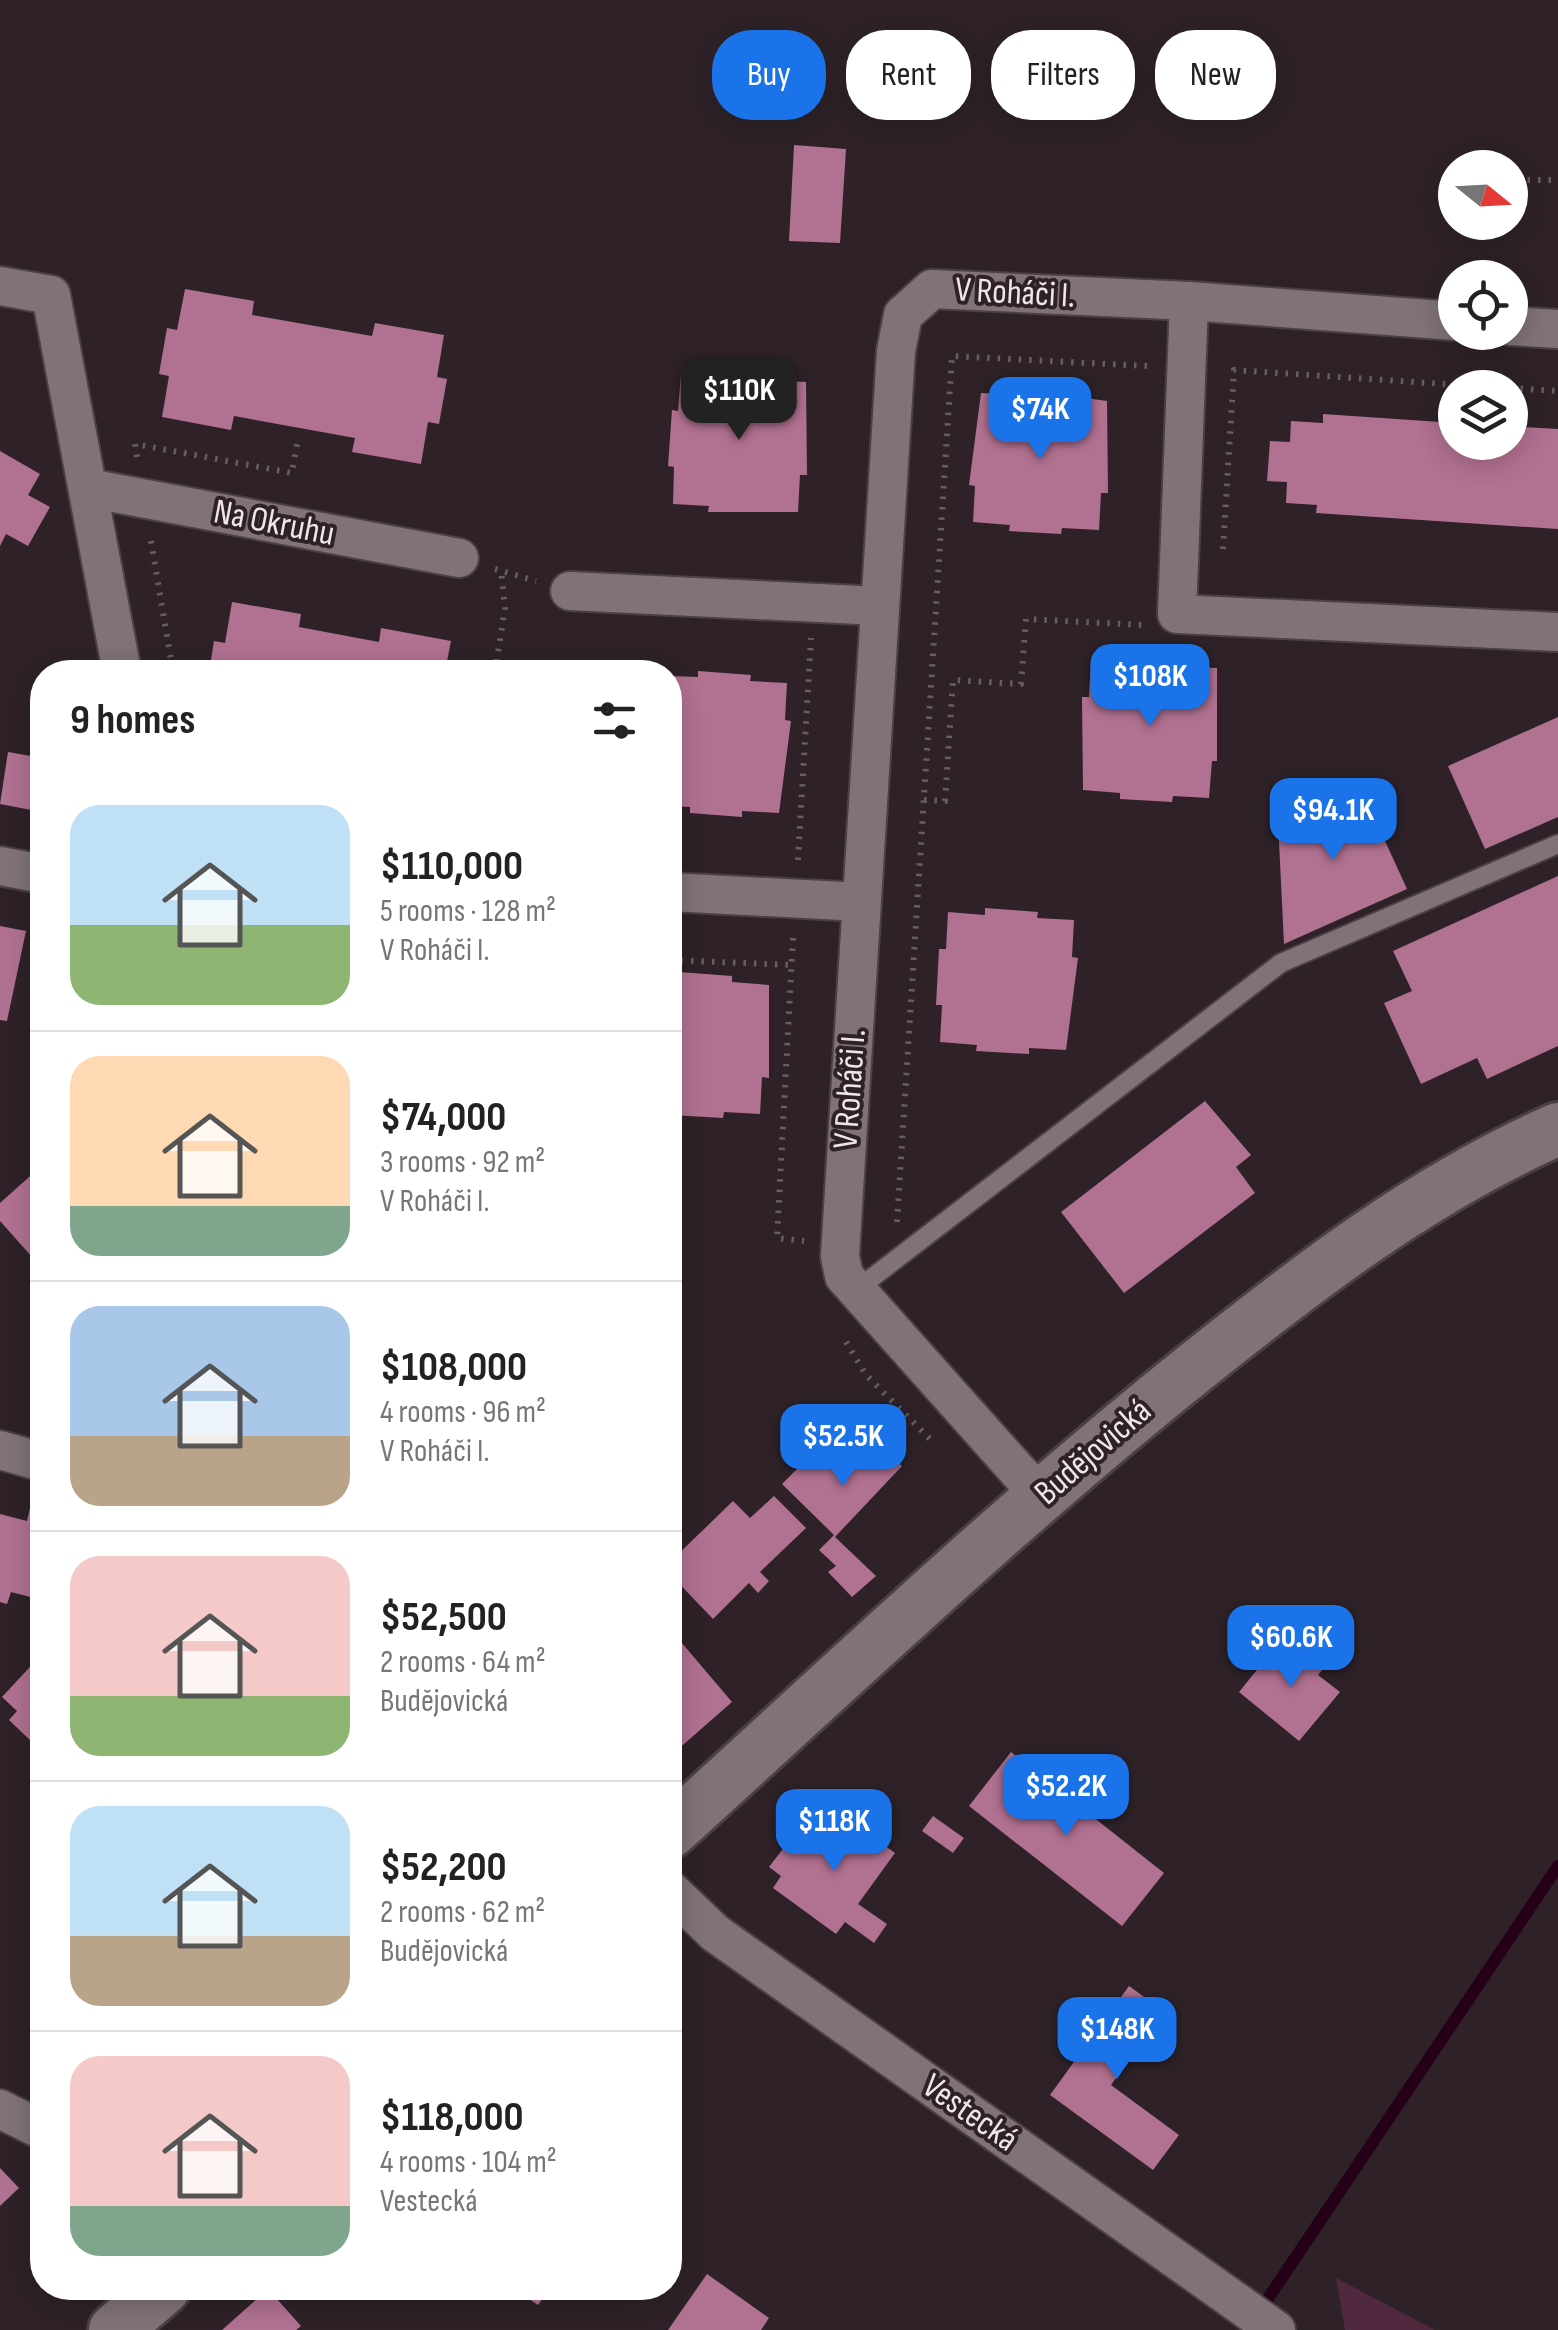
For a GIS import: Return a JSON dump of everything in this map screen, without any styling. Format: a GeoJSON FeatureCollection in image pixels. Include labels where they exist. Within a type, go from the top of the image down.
{"type":"FeatureCollection","features":[{"type":"Feature","properties":{"kind":"main road","name":"Budějovická"},"geometry":{"type":"LineString","coordinates":[[682,1821],[1105,1439],[1331,1258],[1494,1158],[1558,1129]]}},
{"type":"Feature","properties":{"kind":"main road"},"geometry":{"type":"LineString","coordinates":[[115,2330],[150,2300]]}},
{"type":"Feature","properties":{"kind":"street"},"geometry":{"type":"LineString","coordinates":[[0,286],[51,294],[120,660]]}},
{"type":"Feature","properties":{"kind":"street","name":"V Roháči I."},"geometry":{"type":"LineString","coordinates":[[1041,1497],[844,1276],[840,1256],[896,351],[903,314],[932,289],[1438,320]]}},
{"type":"Feature","properties":{"kind":"street"},"geometry":{"type":"LineString","coordinates":[[1190,302],[1178,614],[1558,632]]}},
{"type":"Feature","properties":{"kind":"street"},"geometry":{"type":"LineString","coordinates":[[1528,327],[1558,329]]}},
{"type":"Feature","properties":{"kind":"street","name":"Na Okruhu"},"geometry":{"type":"LineString","coordinates":[[88,488],[459,558]]}},
{"type":"Feature","properties":{"kind":"street"},"geometry":{"type":"LineString","coordinates":[[570,591],[880,606]]}},
{"type":"Feature","properties":{"kind":"street"},"geometry":{"type":"LineString","coordinates":[[0,866],[30,872]]}},
{"type":"Feature","properties":{"kind":"street"},"geometry":{"type":"LineString","coordinates":[[682,893],[861,902]]}},
{"type":"Feature","properties":{"kind":"street"},"geometry":{"type":"LineString","coordinates":[[0,1450],[30,1459]]}},
{"type":"Feature","properties":{"kind":"street","name":"Vestecká"},"geometry":{"type":"LineString","coordinates":[[682,1901],[716,1933],[1264,2322]]}},
{"type":"Feature","properties":{"kind":"street"},"geometry":{"type":"LineString","coordinates":[[0,2109],[30,2124]]}},
{"type":"Feature","properties":{"kind":"lane"},"geometry":{"type":"LineString","coordinates":[[856,1290],[1281,962],[1558,844]]}},
{"type":"Feature","properties":{"kind":"path"},"geometry":{"type":"LineString","coordinates":[[1528,180],[1558,180]]}},
{"type":"Feature","properties":{"kind":"path"},"geometry":{"type":"LineString","coordinates":[[887,1236],[897,1225],[952,356],[1158,366]]}},
{"type":"Feature","properties":{"kind":"path"},"geometry":{"type":"LineString","coordinates":[[1220,616],[1234,370],[1438,383]]}},
{"type":"Feature","properties":{"kind":"path"},"geometry":{"type":"LineString","coordinates":[[1528,389],[1558,391]]}},
{"type":"Feature","properties":{"kind":"path"},"geometry":{"type":"LineString","coordinates":[[138,461],[135,444],[292,472],[297,444]]}},
{"type":"Feature","properties":{"kind":"path"},"geometry":{"type":"LineString","coordinates":[[149,530],[171,660]]}},
{"type":"Feature","properties":{"kind":"path"},"geometry":{"type":"LineString","coordinates":[[459,558],[570,591]]}},
{"type":"Feature","properties":{"kind":"path"},"geometry":{"type":"LineString","coordinates":[[498,660],[505,608],[501,570]]}},
{"type":"Feature","properties":{"kind":"path"},"geometry":{"type":"LineString","coordinates":[[797,872],[814,603]]}},
{"type":"Feature","properties":{"kind":"path"},"geometry":{"type":"LineString","coordinates":[[924,800],[945,800],[953,680],[1021,684],[1026,619],[1156,626]]}},
{"type":"Feature","properties":{"kind":"path"},"geometry":{"type":"LineString","coordinates":[[794,932],[777,1238],[808,1242],[811,1259]]}},
{"type":"Feature","properties":{"kind":"path"},"geometry":{"type":"LineString","coordinates":[[682,960],[792,965]]}},
{"type":"Feature","properties":{"kind":"path"},"geometry":{"type":"LineString","coordinates":[[840,1334],[866,1376],[944,1453]]}},
{"type":"Feature","properties":{"kind":"shaded area"},"geometry":{"type":"Polygon","coordinates":[[[1336,2278],[1435,2330],[1345,2330],[1336,2278]]]}},
{"type":"Feature","properties":{"kind":"building"},"geometry":{"type":"Polygon","coordinates":[[[794,145],[846,149],[840,243],[789,241],[794,145]]]}},
{"type":"Feature","properties":{"kind":"building"},"geometry":{"type":"Polygon","coordinates":[[[185,289],[254,301],[252,315],[372,336],[375,323],[444,335],[437,377],[447,379],[439,424],[428,422],[421,464],[352,452],[355,438],[234,416],[231,430],[162,417],[169,376],[159,374],[167,328],[177,330],[185,289]]]}},
{"type":"Feature","properties":{"kind":"building"},"geometry":{"type":"Polygon","coordinates":[[[718,370],[770,373],[769,380],[806,382],[807,475],[800,475],[798,512],[708,512],[709,506],[673,504],[674,467],[668,466],[672,410],[678,411],[681,374],[718,377],[718,370]]]}},
{"type":"Feature","properties":{"kind":"building"},"geometry":{"type":"Polygon","coordinates":[[[1019,389],[1107,401],[1108,493],[1101,493],[1099,530],[1062,528],[1061,534],[1009,531],[1010,525],[973,522],[975,486],[969,485],[981,393],[1018,395],[1019,389]]]}},
{"type":"Feature","properties":{"kind":"building"},"geometry":{"type":"Polygon","coordinates":[[[1323,414],[1438,422],[1438,460],[1528,460],[1528,427],[1558,429],[1558,529],[1316,513],[1317,505],[1286,503],[1287,482],[1267,481],[1270,441],[1290,442],[1291,421],[1323,423],[1323,414]]]}},
{"type":"Feature","properties":{"kind":"building"},"geometry":{"type":"Polygon","coordinates":[[[0,451],[40,474],[28,495],[50,507],[28,546],[6,534],[0,546],[0,451]]]}},
{"type":"Feature","properties":{"kind":"building"},"geometry":{"type":"Polygon","coordinates":[[[232,602],[301,614],[299,627],[379,642],[381,628],[451,641],[447,660],[211,660],[214,641],[225,643],[232,602]]]}},
{"type":"Feature","properties":{"kind":"building"},"geometry":{"type":"Polygon","coordinates":[[[1129,657],[1181,660],[1180,666],[1217,668],[1217,761],[1212,761],[1209,798],[1173,796],[1172,802],[1120,799],[1120,793],[1083,790],[1082,697],[1089,697],[1091,660],[1128,663],[1129,657]]]}},
{"type":"Feature","properties":{"kind":"building"},"geometry":{"type":"Polygon","coordinates":[[[698,671],[751,675],[750,681],[787,683],[785,720],[791,721],[779,813],[742,811],[742,817],[690,813],[690,807],[682,807],[682,676],[698,677],[698,671]]]}},
{"type":"Feature","properties":{"kind":"building"},"geometry":{"type":"Polygon","coordinates":[[[1558,717],[1558,817],[1485,849],[1448,766],[1558,717]]]}},
{"type":"Feature","properties":{"kind":"building"},"geometry":{"type":"Polygon","coordinates":[[[8,752],[30,756],[30,810],[0,804],[8,752]]]}},
{"type":"Feature","properties":{"kind":"building"},"geometry":{"type":"Polygon","coordinates":[[[1359,784],[1407,889],[1284,944],[1278,821],[1359,784]]]}},
{"type":"Feature","properties":{"kind":"building"},"geometry":{"type":"Polygon","coordinates":[[[1558,876],[1558,1046],[1487,1079],[1477,1058],[1421,1084],[1384,1003],[1412,991],[1393,951],[1558,876]]]}},
{"type":"Feature","properties":{"kind":"building"},"geometry":{"type":"Polygon","coordinates":[[[985,908],[1038,912],[1037,918],[1074,920],[1072,957],[1078,958],[1066,1050],[1029,1048],[1029,1054],[976,1051],[977,1045],[940,1042],[942,1005],[936,1005],[939,949],[946,949],[948,912],[985,915],[985,908]]]}},
{"type":"Feature","properties":{"kind":"building"},"geometry":{"type":"Polygon","coordinates":[[[0,926],[26,931],[7,1021],[0,1020],[0,926]]]}},
{"type":"Feature","properties":{"kind":"building"},"geometry":{"type":"Polygon","coordinates":[[[682,972],[732,976],[732,982],[769,985],[769,1078],[762,1077],[760,1114],[724,1112],[723,1118],[682,1116],[682,972]]]}},
{"type":"Feature","properties":{"kind":"building"},"geometry":{"type":"Polygon","coordinates":[[[1205,1101],[1251,1155],[1236,1167],[1255,1193],[1124,1293],[1061,1212],[1205,1101]]]}},
{"type":"Feature","properties":{"kind":"building"},"geometry":{"type":"Polygon","coordinates":[[[30,1176],[30,1255],[0,1221],[0,1203],[30,1176]]]}},
{"type":"Feature","properties":{"kind":"building"},"geometry":{"type":"Polygon","coordinates":[[[844,1409],[902,1466],[835,1537],[876,1576],[852,1597],[828,1572],[836,1566],[819,1550],[834,1535],[782,1484],[819,1447],[820,1433],[844,1409]]]}},
{"type":"Feature","properties":{"kind":"building"},"geometry":{"type":"Polygon","coordinates":[[[774,1496],[806,1528],[760,1572],[769,1581],[758,1593],[749,1583],[713,1619],[682,1587],[682,1550],[733,1501],[750,1518],[774,1496]]]}},
{"type":"Feature","properties":{"kind":"building"},"geometry":{"type":"Polygon","coordinates":[[[30,1508],[30,1597],[11,1592],[7,1604],[0,1602],[0,1514],[27,1521],[30,1508]]]}},
{"type":"Feature","properties":{"kind":"building"},"geometry":{"type":"Polygon","coordinates":[[[682,1643],[732,1702],[682,1746],[682,1643]]]}},
{"type":"Feature","properties":{"kind":"building"},"geometry":{"type":"Polygon","coordinates":[[[1279,1643],[1300,1659],[1307,1650],[1326,1665],[1318,1675],[1340,1692],[1299,1741],[1239,1692],[1279,1643]]]}},
{"type":"Feature","properties":{"kind":"building"},"geometry":{"type":"Polygon","coordinates":[[[30,1667],[30,1740],[9,1720],[17,1711],[2,1697],[30,1667]]]}},
{"type":"Feature","properties":{"kind":"building"},"geometry":{"type":"Polygon","coordinates":[[[1011,1752],[1164,1873],[1122,1926],[969,1806],[1011,1752]]]}},
{"type":"Feature","properties":{"kind":"building"},"geometry":{"type":"Polygon","coordinates":[[[831,1807],[895,1853],[858,1904],[887,1924],[874,1943],[845,1922],[836,1934],[773,1888],[781,1876],[769,1867],[792,1837],[803,1845],[831,1807]]]}},
{"type":"Feature","properties":{"kind":"building"},"geometry":{"type":"Polygon","coordinates":[[[933,1816],[964,1838],[953,1853],[922,1831],[933,1816]]]}},
{"type":"Feature","properties":{"kind":"building"},"geometry":{"type":"Polygon","coordinates":[[[1129,1986],[1165,2012],[1111,2085],[1179,2135],[1153,2170],[1050,2095],[1129,1986]]]}},
{"type":"Feature","properties":{"kind":"building"},"geometry":{"type":"Polygon","coordinates":[[[0,2168],[19,2188],[0,2206],[0,2168]]]}},
{"type":"Feature","properties":{"kind":"building"},"geometry":{"type":"Polygon","coordinates":[[[707,2274],[769,2318],[761,2330],[668,2330],[707,2274]]]}},
{"type":"Feature","properties":{"kind":"building"},"geometry":{"type":"Polygon","coordinates":[[[256,2300],[278,2300],[301,2326],[296,2330],[222,2330],[256,2300]]]}},
{"type":"Feature","properties":{"kind":"waterway"},"geometry":{"type":"LineString","coordinates":[[1259,2312],[1558,1866]]}}]}
